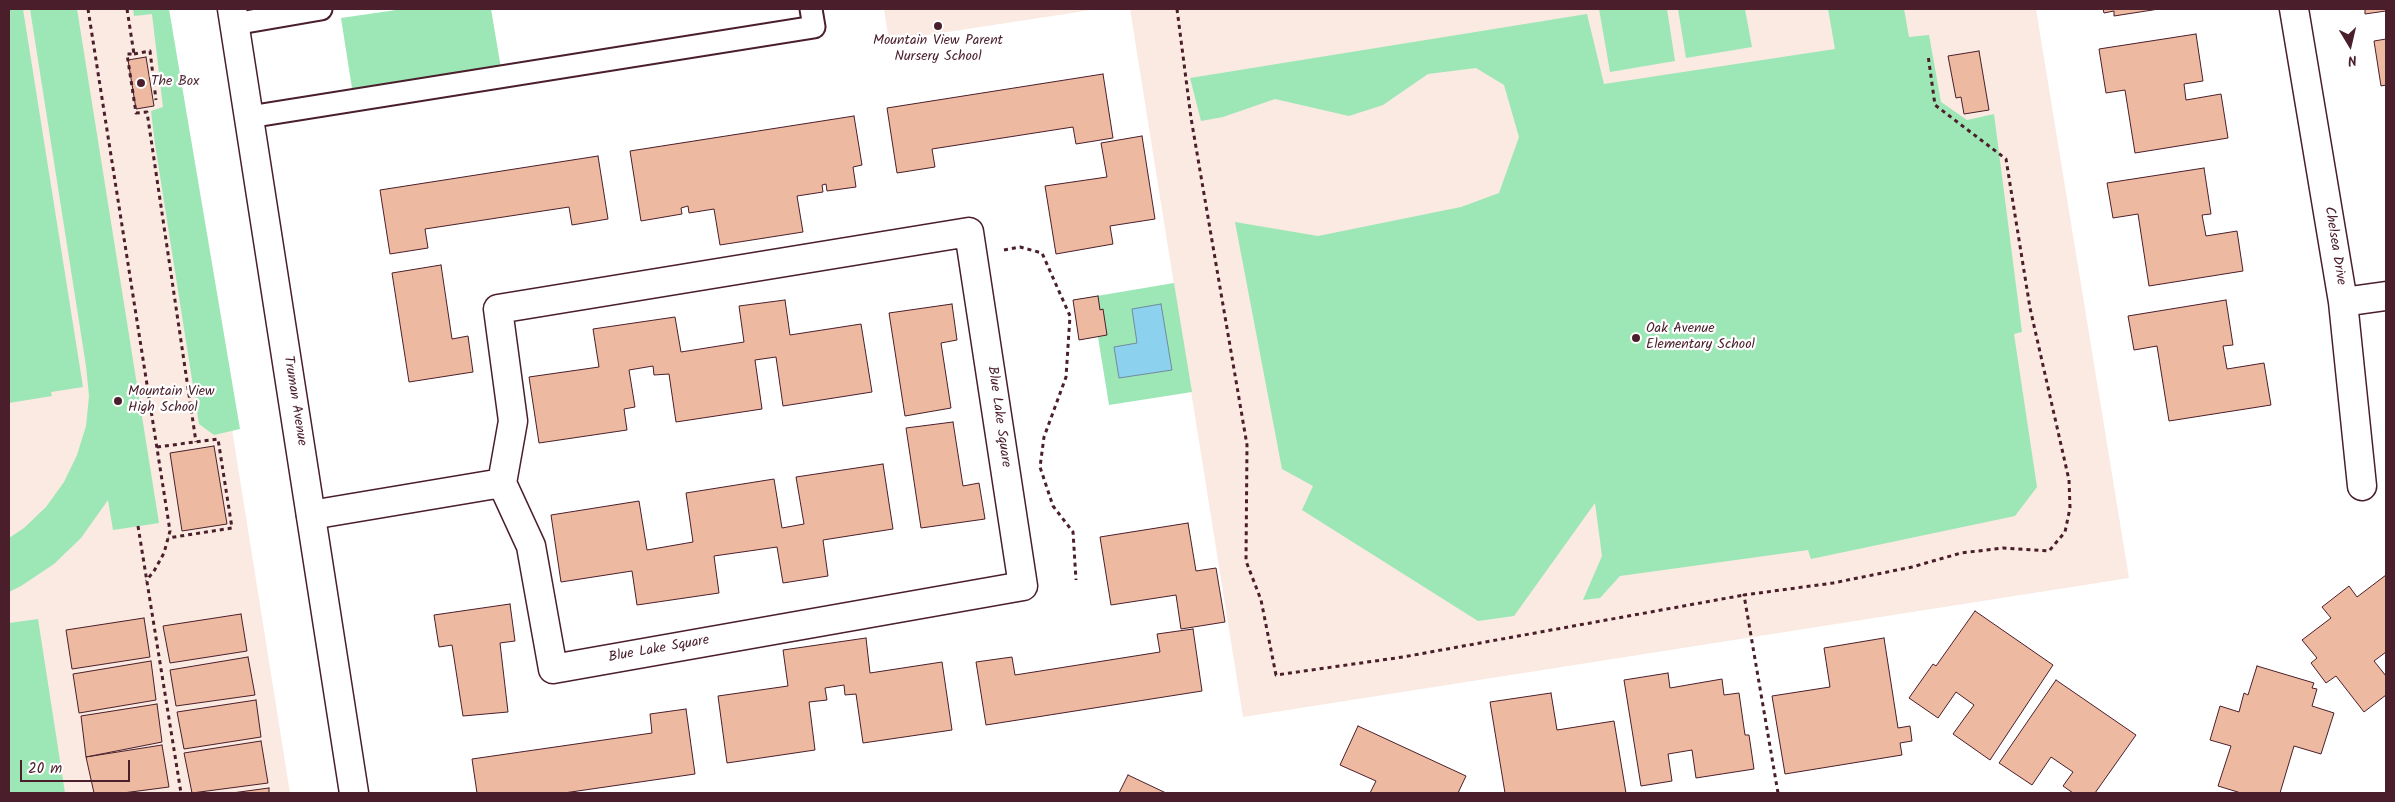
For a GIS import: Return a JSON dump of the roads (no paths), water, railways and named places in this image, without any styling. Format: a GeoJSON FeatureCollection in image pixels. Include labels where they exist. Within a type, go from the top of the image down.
{"type":"FeatureCollection","features":[{"type":"Feature","properties":{"kind":"street","name":"Chelsea Drive"},"geometry":{"type":"LineString","coordinates":[[2294,9],[2343,302],[2362,486]]}},
{"type":"Feature","properties":{"kind":"street","name":"Truman Avenue"},"geometry":{"type":"LineString","coordinates":[[233,16],[354,793]]}},
{"type":"Feature","properties":{"kind":"street","name":"Blue Lake Square"},"geometry":{"type":"LineString","coordinates":[[969,232],[1023,586],[553,669],[531,546],[502,483],[513,421],[498,308],[969,232]]}},
{"type":"Feature","properties":{"kind":"street"},"geometry":{"type":"LineString","coordinates":[[2343,302],[2386,296]]}},
{"type":"Feature","properties":{"kind":"street"},"geometry":{"type":"LineString","coordinates":[[311,515],[502,483]]}},
{"type":"Feature","properties":{"kind":"lane"},"geometry":{"type":"LineString","coordinates":[[233,16],[321,9]]}},
{"type":"Feature","properties":{"kind":"lane"},"geometry":{"type":"LineString","coordinates":[[249,117],[814,27],[811,9]]}},
{"type":"Feature","properties":{"kind":"water"},"geometry":{"type":"Polygon","coordinates":[[[1161,304],[1172,370],[1119,378],[1114,347],[1137,343],[1132,309],[1161,304]]]}},
{"type":"Feature","properties":{"kind":"place","name":"Mountain View Parent Nursery School"},"geometry":{"type":"Point","coordinates":[938,26]}},
{"type":"Feature","properties":{"kind":"place","name":"The Box"},"geometry":{"type":"Point","coordinates":[141,83]}},
{"type":"Feature","properties":{"kind":"place","name":"Oak Avenue Elementary School"},"geometry":{"type":"Point","coordinates":[1636,338]}},
{"type":"Feature","properties":{"kind":"place","name":"Mountain View High School"},"geometry":{"type":"Point","coordinates":[118,401]}}]}
